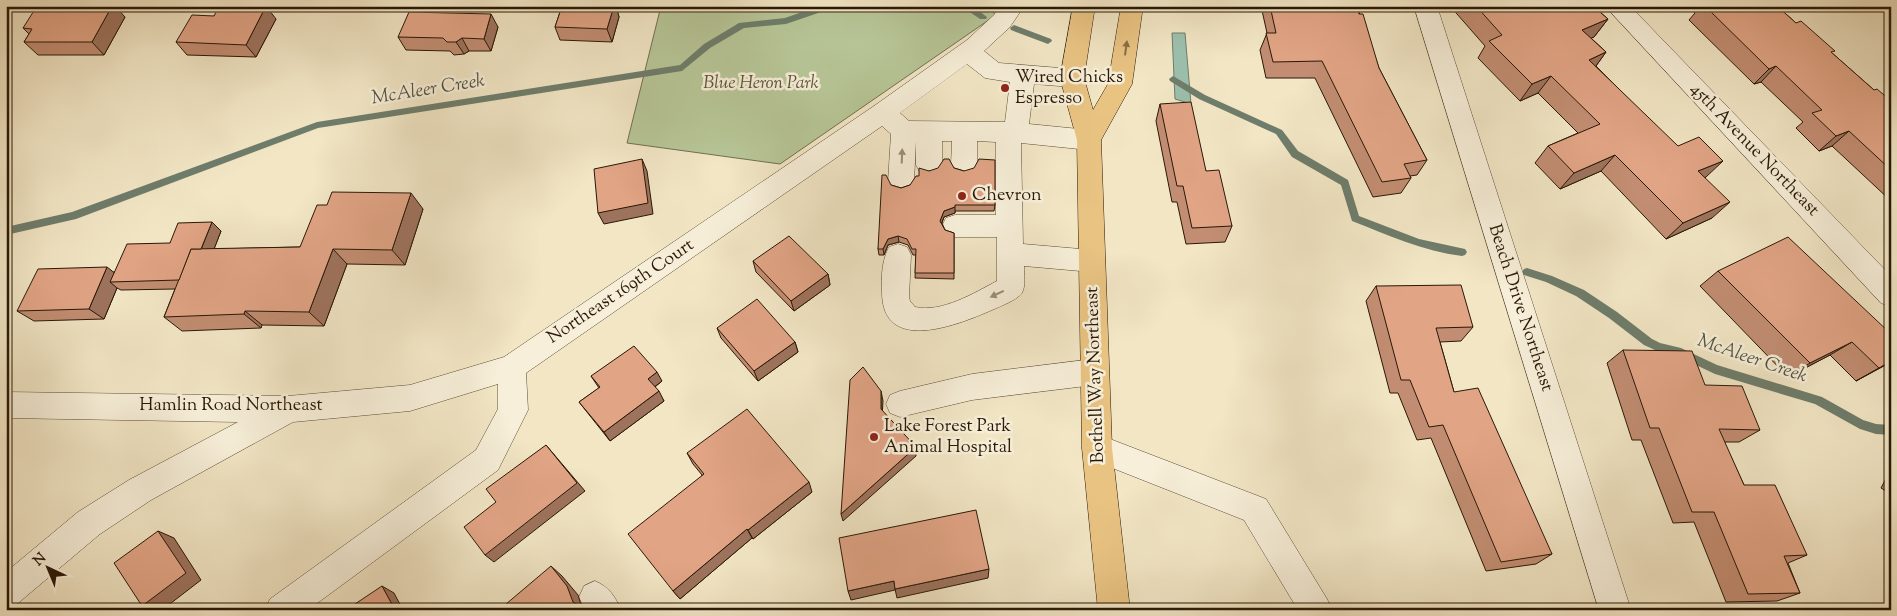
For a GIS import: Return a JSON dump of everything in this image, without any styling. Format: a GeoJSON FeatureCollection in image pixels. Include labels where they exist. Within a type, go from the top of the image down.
{"type":"FeatureCollection","features":[{"type":"Feature","properties":{"kind":"main road","name":"Bothell Way Northeast"},"geometry":{"type":"LineString","coordinates":[[1084,6],[1072,78],[1089,140],[1097,448],[1114,610]]}},
{"type":"Feature","properties":{"kind":"main road"},"geometry":{"type":"LineString","coordinates":[[1089,140],[1120,84],[1132,6]]}},
{"type":"Feature","properties":{"kind":"street","name":"Northeast 169th Court"},"geometry":{"type":"LineString","coordinates":[[512,367],[883,113],[968,51],[1002,22],[1013,6]]}},
{"type":"Feature","properties":{"kind":"street","name":"Beach Drive Northeast"},"geometry":{"type":"LineString","coordinates":[[1424,6],[1615,610]]}},
{"type":"Feature","properties":{"kind":"street","name":"45th Avenue Northeast"},"geometry":{"type":"LineString","coordinates":[[1616,6],[1891,294]]}},
{"type":"Feature","properties":{"kind":"street"},"geometry":{"type":"LineString","coordinates":[[968,51],[993,72],[1072,78]]}},
{"type":"Feature","properties":{"kind":"street"},"geometry":{"type":"LineString","coordinates":[[898,255],[895,299],[897,308],[913,320],[953,315],[1011,287],[1012,133],[1023,74]]}},
{"type":"Feature","properties":{"kind":"street"},"geometry":{"type":"LineString","coordinates":[[883,113],[904,131],[1012,133],[1089,140]]}},
{"type":"Feature","properties":{"kind":"street"},"geometry":{"type":"LineString","coordinates":[[901,182],[904,131]]}},
{"type":"Feature","properties":{"kind":"street"},"geometry":{"type":"LineString","coordinates":[[929,165],[930,132]]}},
{"type":"Feature","properties":{"kind":"street"},"geometry":{"type":"LineString","coordinates":[[964,165],[965,132]]}},
{"type":"Feature","properties":{"kind":"street"},"geometry":{"type":"LineString","coordinates":[[961,221],[1010,226]]}},
{"type":"Feature","properties":{"kind":"street"},"geometry":{"type":"LineString","coordinates":[[1010,254],[1092,262]]}},
{"type":"Feature","properties":{"kind":"street"},"geometry":{"type":"LineString","coordinates":[[281,610],[487,460],[513,410],[512,367]]}},
{"type":"Feature","properties":{"kind":"street","name":"Hamlin Road Northeast"},"geometry":{"type":"LineString","coordinates":[[6,405],[288,409],[410,398],[512,367]]}},
{"type":"Feature","properties":{"kind":"street"},"geometry":{"type":"LineString","coordinates":[[900,404],[972,387],[1094,372]]}},
{"type":"Feature","properties":{"kind":"street"},"geometry":{"type":"LineString","coordinates":[[6,593],[89,523],[140,490],[288,409]]}},
{"type":"Feature","properties":{"kind":"street"},"geometry":{"type":"LineString","coordinates":[[1097,448],[1256,509],[1316,610]]}},
{"type":"Feature","properties":{"kind":"green space","name":"Blue Heron Park"},"geometry":{"type":"Polygon","coordinates":[[[661,6],[986,6],[996,15],[780,164],[627,143],[661,6]]]}},
{"type":"Feature","properties":{"kind":"shaded area"},"geometry":{"type":"Polygon","coordinates":[[[1172,33],[1185,33],[1191,104],[1175,99],[1172,33]]]}},
{"type":"Feature","properties":{"kind":"building"},"geometry":{"type":"Polygon","coordinates":[[[37,6],[112,6],[92,42],[24,42],[32,29],[23,28],[37,6]]]}},
{"type":"Feature","properties":{"kind":"building"},"geometry":{"type":"Polygon","coordinates":[[[219,6],[266,6],[246,45],[176,42],[192,15],[214,16],[219,6]]]}},
{"type":"Feature","properties":{"kind":"building"},"geometry":{"type":"Polygon","coordinates":[[[562,6],[614,6],[607,29],[555,27],[562,6]]]}},
{"type":"Feature","properties":{"kind":"building"},"geometry":{"type":"Polygon","coordinates":[[[1270,6],[1357,6],[1359,14],[1363,14],[1379,68],[1427,160],[1404,164],[1411,178],[1382,182],[1322,61],[1273,62],[1266,33],[1276,33],[1270,6]]]}},
{"type":"Feature","properties":{"kind":"building"},"geometry":{"type":"Polygon","coordinates":[[[1476,6],[1593,6],[1608,19],[1582,30],[1606,52],[1589,60],[1678,146],[1699,137],[1723,161],[1698,171],[1730,202],[1683,223],[1615,155],[1574,173],[1548,146],[1600,124],[1551,76],[1532,84],[1489,41],[1502,35],[1476,6]]]}},
{"type":"Feature","properties":{"kind":"building"},"geometry":{"type":"Polygon","coordinates":[[[1705,6],[1777,6],[1796,23],[1801,21],[1835,51],[1831,52],[1874,90],[1877,89],[1891,101],[1891,118],[1886,120],[1891,124],[1891,170],[1849,131],[1836,136],[1812,113],[1822,110],[1776,66],[1769,69],[1705,6]]]}},
{"type":"Feature","properties":{"kind":"building"},"geometry":{"type":"Polygon","coordinates":[[[409,12],[491,14],[484,39],[462,38],[456,42],[447,42],[443,38],[398,37],[409,12]]]}},
{"type":"Feature","properties":{"kind":"building"},"geometry":{"type":"Polygon","coordinates":[[[1191,102],[1206,171],[1219,170],[1232,226],[1192,228],[1183,186],[1177,186],[1160,104],[1191,102]]]}},
{"type":"Feature","properties":{"kind":"building"},"geometry":{"type":"Polygon","coordinates":[[[642,159],[648,203],[598,213],[594,169],[642,159]]]}},
{"type":"Feature","properties":{"kind":"building"},"geometry":{"type":"Polygon","coordinates":[[[944,159],[949,159],[954,168],[964,171],[974,168],[979,159],[995,160],[995,205],[955,205],[955,207],[944,211],[940,221],[945,230],[954,233],[954,273],[915,273],[916,249],[912,249],[907,239],[898,236],[888,239],[883,249],[878,249],[882,175],[886,175],[891,185],[901,188],[910,185],[916,176],[919,176],[919,168],[929,171],[938,168],[944,159]]]}},
{"type":"Feature","properties":{"kind":"building"},"geometry":{"type":"Polygon","coordinates":[[[332,192],[411,193],[392,250],[333,249],[309,312],[245,311],[244,314],[164,317],[191,249],[300,247],[317,205],[327,205],[332,192]]]}},
{"type":"Feature","properties":{"kind":"building"},"geometry":{"type":"Polygon","coordinates":[[[212,222],[201,249],[191,249],[179,280],[110,282],[127,244],[170,243],[178,223],[212,222]]]}},
{"type":"Feature","properties":{"kind":"building"},"geometry":{"type":"Polygon","coordinates":[[[789,236],[828,274],[791,301],[753,261],[789,236]]]}},
{"type":"Feature","properties":{"kind":"building"},"geometry":{"type":"Polygon","coordinates":[[[1788,237],[1891,334],[1891,361],[1879,368],[1852,342],[1810,363],[1718,271],[1788,237]]]}},
{"type":"Feature","properties":{"kind":"building"},"geometry":{"type":"Polygon","coordinates":[[[107,267],[89,309],[17,311],[38,269],[107,267]]]}},
{"type":"Feature","properties":{"kind":"building"},"geometry":{"type":"Polygon","coordinates":[[[1461,285],[1473,327],[1436,328],[1454,392],[1478,388],[1552,554],[1501,562],[1443,425],[1429,427],[1410,380],[1401,380],[1376,286],[1461,285]]]}},
{"type":"Feature","properties":{"kind":"building"},"geometry":{"type":"Polygon","coordinates":[[[757,299],[795,342],[754,371],[717,328],[757,299]]]}},
{"type":"Feature","properties":{"kind":"building"},"geometry":{"type":"Polygon","coordinates":[[[634,346],[657,372],[648,379],[659,391],[604,432],[579,402],[600,387],[591,376],[634,346]]]}},
{"type":"Feature","properties":{"kind":"building"},"geometry":{"type":"Polygon","coordinates":[[[1623,350],[1692,351],[1705,385],[1742,386],[1760,430],[1719,429],[1744,485],[1775,485],[1807,555],[1784,556],[1800,593],[1748,594],[1714,512],[1692,512],[1659,428],[1650,428],[1623,350]]]}},
{"type":"Feature","properties":{"kind":"building","name":"Lake Forest Park Animal Hospital"},"geometry":{"type":"Polygon","coordinates":[[[863,367],[881,391],[881,409],[916,447],[841,514],[850,380],[863,367]]]}},
{"type":"Feature","properties":{"kind":"building"},"geometry":{"type":"Polygon","coordinates":[[[747,409],[809,482],[747,529],[673,591],[628,534],[704,474],[687,453],[747,409]]]}},
{"type":"Feature","properties":{"kind":"building"},"geometry":{"type":"Polygon","coordinates":[[[546,445],[577,483],[485,555],[464,527],[496,502],[486,489],[546,445]]]}},
{"type":"Feature","properties":{"kind":"building"},"geometry":{"type":"Polygon","coordinates":[[[976,510],[989,569],[895,589],[894,581],[848,591],[839,538],[976,510]]]}},
{"type":"Feature","properties":{"kind":"building"},"geometry":{"type":"Polygon","coordinates":[[[158,531],[186,573],[142,606],[114,563],[158,531]]]}},
{"type":"Feature","properties":{"kind":"building"},"geometry":{"type":"Polygon","coordinates":[[[551,566],[567,586],[573,602],[576,604],[572,608],[573,610],[499,610],[551,566]]]}},
{"type":"Feature","properties":{"kind":"building"},"geometry":{"type":"Polygon","coordinates":[[[382,586],[395,610],[353,610],[355,604],[382,586]]]}},
{"type":"Feature","properties":{"kind":"waterway","name":"McAleer Creek"},"geometry":{"type":"LineString","coordinates":[[6,231],[73,216],[317,125],[682,68],[707,46],[742,25],[786,21],[823,8],[855,6]]}},
{"type":"Feature","properties":{"kind":"waterway","name":"McAleer Creek"},"geometry":{"type":"LineString","coordinates":[[965,6],[983,17]]}},
{"type":"Feature","properties":{"kind":"waterway","name":"McAleer Creek"},"geometry":{"type":"LineString","coordinates":[[1014,28],[1048,41]]}},
{"type":"Feature","properties":{"kind":"waterway","name":"McAleer Creek"},"geometry":{"type":"LineString","coordinates":[[1173,79],[1202,97],[1279,132],[1295,154],[1345,183],[1355,218],[1418,243],[1462,252]]}},
{"type":"Feature","properties":{"kind":"waterway","name":"McAleer Creek"},"geometry":{"type":"LineString","coordinates":[[1527,272],[1549,279],[1580,293],[1648,342],[1659,347],[1677,351],[1715,369],[1818,400],[1860,424],[1876,429],[1891,430]]}},
{"type":"Feature","properties":{"kind":"place","name":"Wired Chicks Espresso"},"geometry":{"type":"Point","coordinates":[1005,88]}},
{"type":"Feature","properties":{"kind":"place","name":"Chevron"},"geometry":{"type":"Point","coordinates":[962,196]}},
{"type":"Feature","properties":{"kind":"place","name":"Lake Forest Park Animal Hospital"},"geometry":{"type":"Point","coordinates":[874,437]}}]}
